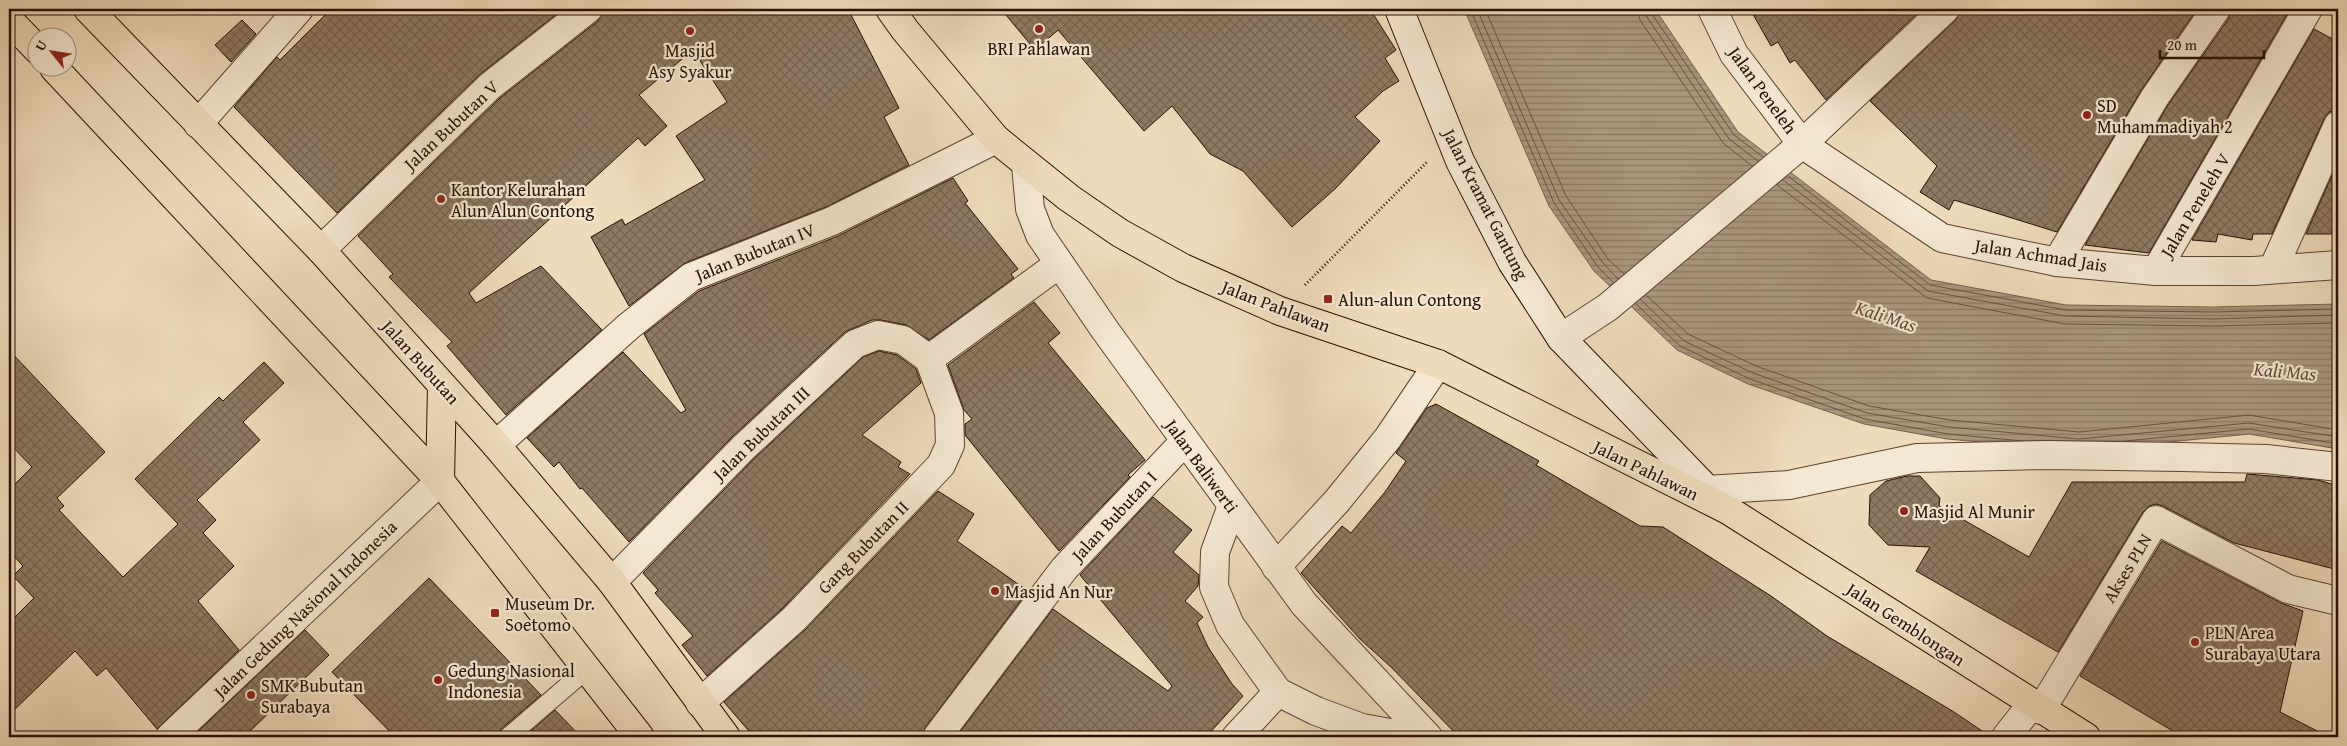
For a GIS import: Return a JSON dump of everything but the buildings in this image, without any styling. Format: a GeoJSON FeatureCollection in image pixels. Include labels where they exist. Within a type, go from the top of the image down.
{"type":"FeatureCollection","features":[{"type":"Feature","properties":{"kind":"main road","name":"Jalan Pahlawan"},"geometry":{"type":"LineString","coordinates":[[890,9],[905,30],[996,139],[1026,165],[1120,233],[1183,268],[1280,311],[1438,364],[1728,510]]}},
{"type":"Feature","properties":{"kind":"main road","name":"Jalan Bubutan"},"geometry":{"type":"LineString","coordinates":[[96,11],[198,124],[321,250],[496,445],[612,582],[726,737]]}},
{"type":"Feature","properties":{"kind":"main road"},"geometry":{"type":"LineString","coordinates":[[11,27],[28,41]]}},
{"type":"Feature","properties":{"kind":"main road"},"geometry":{"type":"LineString","coordinates":[[63,78],[440,481],[640,737]]}},
{"type":"Feature","properties":{"kind":"main road"},"geometry":{"type":"LineString","coordinates":[[440,481],[442,386]]}},
{"type":"Feature","properties":{"kind":"main road","name":"Jalan Gemblongan"},"geometry":{"type":"LineString","coordinates":[[1728,510],[2086,737]]}},
{"type":"Feature","properties":{"kind":"street"},"geometry":{"type":"LineString","coordinates":[[198,124],[299,9]]}},
{"type":"Feature","properties":{"kind":"street","name":"Jalan Bubutan V"},"geometry":{"type":"LineString","coordinates":[[321,250],[490,86],[588,9]]}},
{"type":"Feature","properties":{"kind":"street","name":"Jalan Kramat Gantung"},"geometry":{"type":"LineString","coordinates":[[1399,9],[1450,139],[1512,262],[1561,338],[1706,490],[1728,510]]}},
{"type":"Feature","properties":{"kind":"street","name":"Jalan Peneleh"},"geometry":{"type":"LineString","coordinates":[[1712,9],[1734,54],[1792,152]]}},
{"type":"Feature","properties":{"kind":"street"},"geometry":{"type":"LineString","coordinates":[[1561,338],[1608,308],[1792,152],[1945,9]]}},
{"type":"Feature","properties":{"kind":"street"},"geometry":{"type":"LineString","coordinates":[[2057,262],[2155,97],[2216,9]]}},
{"type":"Feature","properties":{"kind":"street","name":"Jalan Peneleh V"},"geometry":{"type":"LineString","coordinates":[[2156,271],[2308,9]]}},
{"type":"Feature","properties":{"kind":"street"},"geometry":{"type":"LineString","coordinates":[[2273,269],[2338,125]]}},
{"type":"Feature","properties":{"kind":"street","name":"Jalan Bubutan IV"},"geometry":{"type":"LineString","coordinates":[[496,445],[629,326],[691,277],[832,221],[996,139]]}},
{"type":"Feature","properties":{"kind":"street","name":"Jalan Achmad Jais"},"geometry":{"type":"LineString","coordinates":[[1792,152],[1942,238],[2057,262],[2156,271],[2273,269],[2338,265]]}},
{"type":"Feature","properties":{"kind":"street","name":"Jalan Baliwerti"},"geometry":{"type":"LineString","coordinates":[[1026,165],[1030,209],[1040,235],[1184,442],[1276,567],[1340,645],[1428,737]]}},
{"type":"Feature","properties":{"kind":"street"},"geometry":{"type":"LineString","coordinates":[[929,359],[1059,264]]}},
{"type":"Feature","properties":{"kind":"street","name":"Jalan Bubutan III"},"geometry":{"type":"LineString","coordinates":[[612,582],[743,448],[855,344],[878,336],[903,340],[929,359]]}},
{"type":"Feature","properties":{"kind":"street","name":"Gang Bubutan II"},"geometry":{"type":"LineString","coordinates":[[700,703],[794,619],[941,465],[950,445],[949,413],[929,359]]}},
{"type":"Feature","properties":{"kind":"street"},"geometry":{"type":"LineString","coordinates":[[1276,567],[1337,501],[1388,438],[1438,364]]}},
{"type":"Feature","properties":{"kind":"street","name":"Jalan Bubutan I"},"geometry":{"type":"LineString","coordinates":[[937,737],[1064,569],[1184,442]]}},
{"type":"Feature","properties":{"kind":"street"},"geometry":{"type":"LineString","coordinates":[[1706,490],[1789,485],[1918,458],[2047,456],[2181,457],[2266,459],[2338,467]]}},
{"type":"Feature","properties":{"kind":"street","name":"Jalan Gedung Nasional Indonesia"},"geometry":{"type":"LineString","coordinates":[[170,737],[440,481]]}},
{"type":"Feature","properties":{"kind":"street"},"geometry":{"type":"LineString","coordinates":[[1232,506],[1215,552],[1214,587],[1230,625],[1278,692],[1316,711],[1362,728],[1413,737]]}},
{"type":"Feature","properties":{"kind":"street","name":"Akses PLN"},"geometry":{"type":"LineString","coordinates":[[2036,707],[2156,520],[2288,589],[2338,601]]}},
{"type":"Feature","properties":{"kind":"street"},"geometry":{"type":"LineString","coordinates":[[1236,737],[1278,692]]}},
{"type":"Feature","properties":{"kind":"street"},"geometry":{"type":"LineString","coordinates":[[2006,737],[2036,707]]}},
{"type":"Feature","properties":{"kind":"lane"},"geometry":{"type":"LineString","coordinates":[[508,737],[586,670]]}},
{"type":"Feature","properties":{"kind":"path"},"geometry":{"type":"LineString","coordinates":[[1280,311],[1450,139]]}},
{"type":"Feature","properties":{"kind":"water","name":"Kali Mas"},"geometry":{"type":"Polygon","coordinates":[[[1464,9],[1655,9],[1738,132],[1931,280],[2066,305],[2213,307],[2338,304],[2338,449],[2249,434],[2079,451],[1947,439],[1864,424],[1748,384],[1677,350],[1594,271],[1549,206],[1464,9]]]}},
{"type":"Feature","properties":{"kind":"place","name":"BRI Pahlawan"},"geometry":{"type":"Point","coordinates":[1039,29]}},
{"type":"Feature","properties":{"kind":"place","name":"Masjid Asy Syakur"},"geometry":{"type":"Point","coordinates":[690,31]}},
{"type":"Feature","properties":{"kind":"place","name":"SD Muhammadiyah 2"},"geometry":{"type":"Point","coordinates":[2087,115]}},
{"type":"Feature","properties":{"kind":"place","name":"Kantor Kelurahan Alun Alun Contong"},"geometry":{"type":"Point","coordinates":[441,199]}},
{"type":"Feature","properties":{"kind":"place","name":"Alun-alun Contong"},"geometry":{"type":"Point","coordinates":[1328,299]}},
{"type":"Feature","properties":{"kind":"place","name":"Masjid Al Munir"},"geometry":{"type":"Point","coordinates":[1904,511]}},
{"type":"Feature","properties":{"kind":"place","name":"Masjid An Nur"},"geometry":{"type":"Point","coordinates":[995,591]}},
{"type":"Feature","properties":{"kind":"place","name":"Museum Dr. Soetomo"},"geometry":{"type":"Point","coordinates":[495,613]}},
{"type":"Feature","properties":{"kind":"place","name":"PLN Area Surabaya Utara"},"geometry":{"type":"Point","coordinates":[2195,642]}},
{"type":"Feature","properties":{"kind":"place","name":"Gedung Nasional Indonesia"},"geometry":{"type":"Point","coordinates":[438,680]}},
{"type":"Feature","properties":{"kind":"place","name":"SMK Bubutan Surabaya"},"geometry":{"type":"Point","coordinates":[251,695]}}]}
